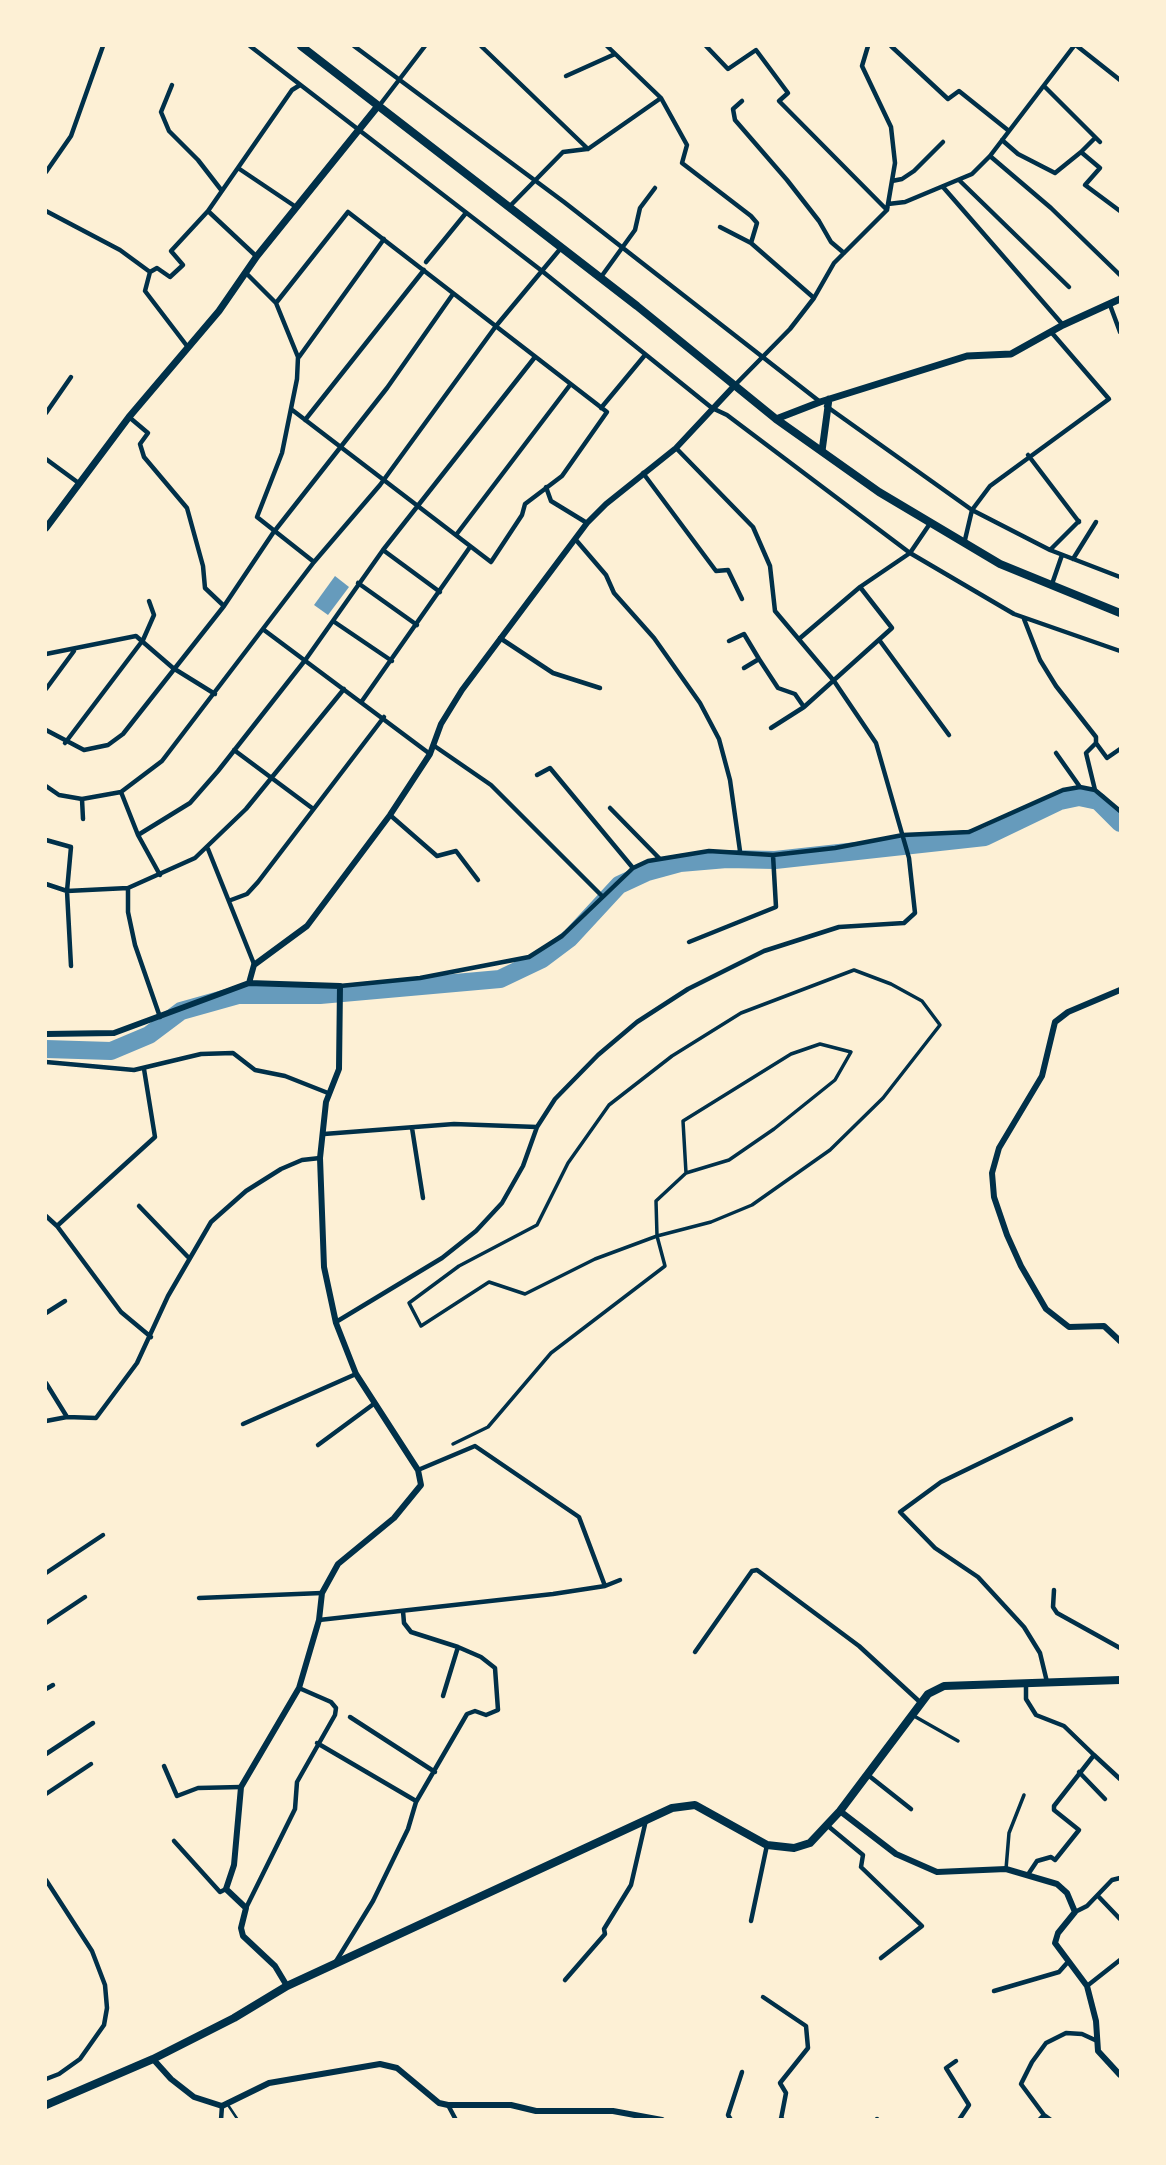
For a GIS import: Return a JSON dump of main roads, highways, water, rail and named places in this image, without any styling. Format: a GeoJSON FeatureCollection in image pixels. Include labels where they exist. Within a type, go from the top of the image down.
{"type":"FeatureCollection","features":[{"type":"Feature","properties":{"kind":"main road"},"geometry":{"type":"LineString","coordinates":[[300,46],[510,206],[776,419],[822,451],[964,545],[1050,587],[1121,613]]}},
{"type":"Feature","properties":{"kind":"main road"},"geometry":{"type":"LineString","coordinates":[[46,525],[81,484],[129,417],[219,311],[257,256],[378,106]]}},
{"type":"Feature","properties":{"kind":"main road"},"geometry":{"type":"LineString","coordinates":[[776,419],[824,400],[967,356],[1011,354],[1063,325],[1121,299]]}},
{"type":"Feature","properties":{"kind":"main road"},"geometry":{"type":"LineString","coordinates":[[822,451],[830,408],[824,400]]}},
{"type":"Feature","properties":{"kind":"main road"},"geometry":{"type":"LineString","coordinates":[[46,2105],[153,2059],[234,2018],[287,1986],[333,1967],[647,1818],[684,1804],[695,1805],[768,1844],[783,1848],[803,1846],[820,1837],[921,1703],[936,1690],[953,1684],[1121,1680]]}},
{"type":"Feature","properties":{"kind":"water"},"geometry":{"type":"Polygon","coordinates":[[[335,576],[349,587],[328,615],[314,605],[335,576]]]}},
{"type":"Feature","properties":{"kind":"waterway"},"geometry":{"type":"LineString","coordinates":[[46,1049],[111,1051],[149,1035],[181,1011],[238,995],[320,995],[500,979],[542,959],[570,938],[619,885],[647,872],[680,863],[727,859],[775,860],[985,837],[1060,801],[1079,797],[1098,801],[1120,823]]}}]}
